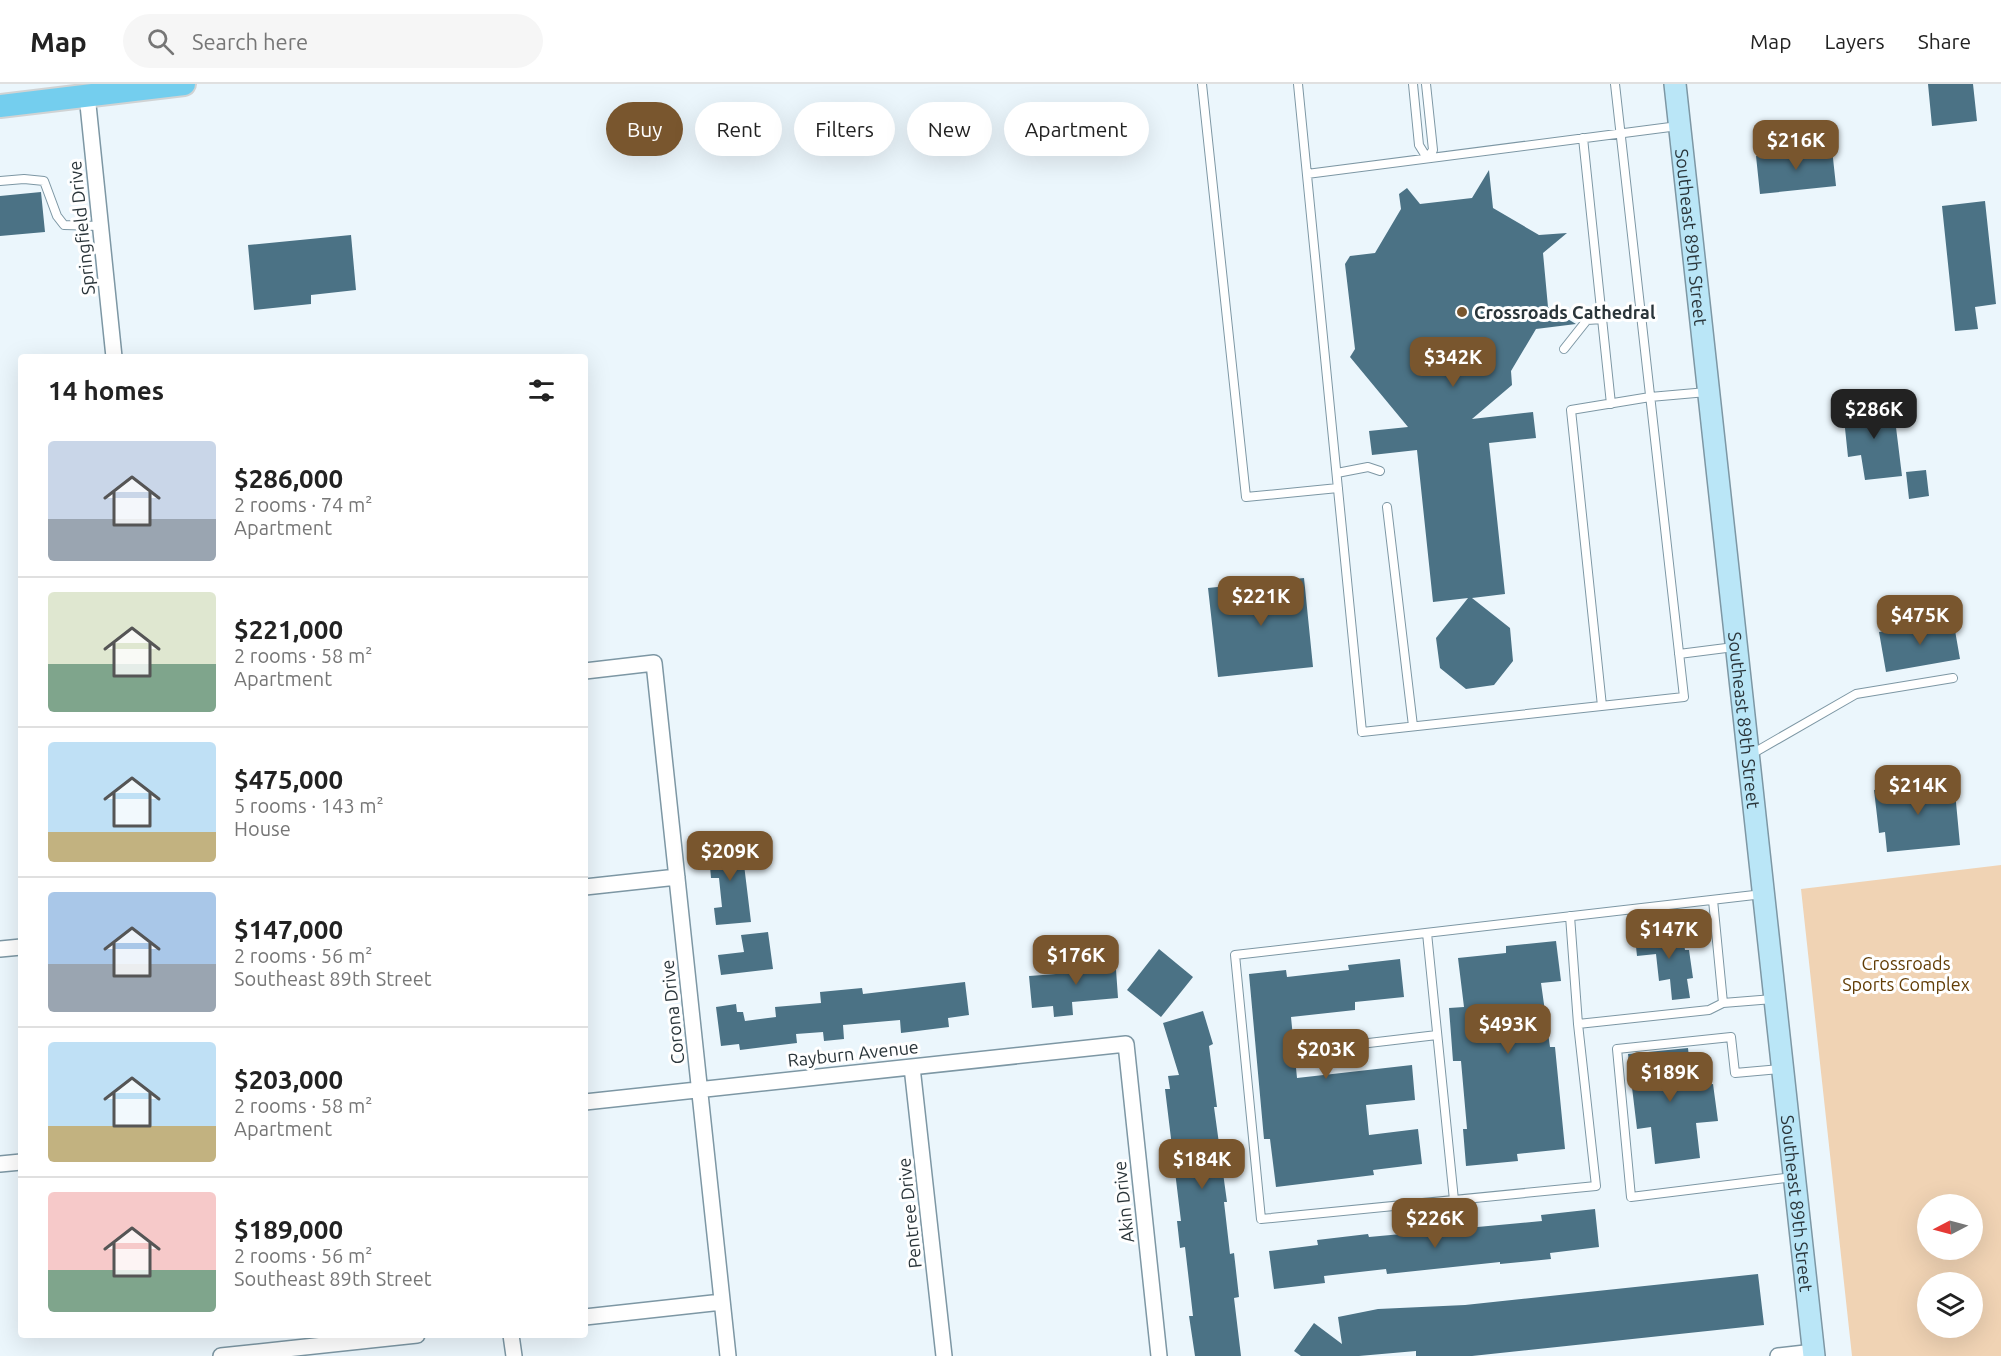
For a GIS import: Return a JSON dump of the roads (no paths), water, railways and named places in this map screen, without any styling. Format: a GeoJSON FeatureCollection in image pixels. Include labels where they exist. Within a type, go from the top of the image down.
{"type":"FeatureCollection","features":[{"type":"Feature","properties":{"kind":"main road"},"geometry":{"type":"LineString","coordinates":[[0,106],[88,89],[184,84]]}},
{"type":"Feature","properties":{"kind":"main road","name":"Southeast 89th Street"},"geometry":{"type":"LineString","coordinates":[[1675,84],[1814,1354]]}},
{"type":"Feature","properties":{"kind":"street","name":"Springfield Drive"},"geometry":{"type":"LineString","coordinates":[[88,89],[114,354]]}},
{"type":"Feature","properties":{"kind":"street","name":"Corona Drive"},"geometry":{"type":"LineString","coordinates":[[588,671],[654,663],[728,1356]]}},
{"type":"Feature","properties":{"kind":"street"},"geometry":{"type":"LineString","coordinates":[[588,887],[677,877]]}},
{"type":"Feature","properties":{"kind":"street"},"geometry":{"type":"LineString","coordinates":[[0,949],[18,947]]}},
{"type":"Feature","properties":{"kind":"street","name":"Rayburn Avenue"},"geometry":{"type":"LineString","coordinates":[[588,1102],[1126,1044]]}},
{"type":"Feature","properties":{"kind":"street","name":"Akin Drive"},"geometry":{"type":"LineString","coordinates":[[1126,1044],[1159,1356]]}},
{"type":"Feature","properties":{"kind":"street","name":"Pentree Drive"},"geometry":{"type":"LineString","coordinates":[[912,1067],[944,1356]]}},
{"type":"Feature","properties":{"kind":"street"},"geometry":{"type":"LineString","coordinates":[[0,1164],[18,1162]]}},
{"type":"Feature","properties":{"kind":"street"},"geometry":{"type":"LineString","coordinates":[[588,1317],[722,1302]]}},
{"type":"Feature","properties":{"kind":"street"},"geometry":{"type":"LineString","coordinates":[[221,1356],[298,1352],[396,1338]]}},
{"type":"Feature","properties":{"kind":"street"},"geometry":{"type":"LineString","coordinates":[[512,1338],[514,1356]]}},
{"type":"Feature","properties":{"kind":"street"},"geometry":{"type":"LineString","coordinates":[[1778,1356],[1814,1354]]}},
{"type":"Feature","properties":{"kind":"lane"},"geometry":{"type":"LineString","coordinates":[[1202,84],[1246,497],[1338,488]]}},
{"type":"Feature","properties":{"kind":"lane"},"geometry":{"type":"LineString","coordinates":[[1298,84],[1362,732],[1684,697],[1615,84]]}},
{"type":"Feature","properties":{"kind":"lane"},"geometry":{"type":"LineString","coordinates":[[1413,84],[1419,145],[1428,158]]}},
{"type":"Feature","properties":{"kind":"lane"},"geometry":{"type":"LineString","coordinates":[[1426,84],[1433,150],[1428,158]]}},
{"type":"Feature","properties":{"kind":"lane"},"geometry":{"type":"LineString","coordinates":[[1307,174],[1679,126]]}},
{"type":"Feature","properties":{"kind":"lane"},"geometry":{"type":"LineString","coordinates":[[1583,138],[1611,404]]}},
{"type":"Feature","properties":{"kind":"lane"},"geometry":{"type":"LineString","coordinates":[[0,181],[24,179],[44,181],[57,216],[64,225],[100,226]]}},
{"type":"Feature","properties":{"kind":"lane"},"geometry":{"type":"LineString","coordinates":[[1564,349],[1587,320],[1602,319]]}},
{"type":"Feature","properties":{"kind":"lane"},"geometry":{"type":"LineString","coordinates":[[1602,706],[1571,411],[1650,397],[1708,392]]}},
{"type":"Feature","properties":{"kind":"lane"},"geometry":{"type":"LineString","coordinates":[[1337,473],[1368,467],[1380,471]]}},
{"type":"Feature","properties":{"kind":"lane"},"geometry":{"type":"LineString","coordinates":[[1387,507],[1413,726]]}},
{"type":"Feature","properties":{"kind":"lane"},"geometry":{"type":"LineString","coordinates":[[1679,654],[1736,647]]}},
{"type":"Feature","properties":{"kind":"lane"},"geometry":{"type":"LineString","coordinates":[[1748,755],[1856,694],[1953,678]]}},
{"type":"Feature","properties":{"kind":"lane"},"geometry":{"type":"LineString","coordinates":[[1570,916],[1578,1024],[1596,1186],[1262,1219],[1235,955],[1570,916],[1763,894]]}},
{"type":"Feature","properties":{"kind":"lane"},"geometry":{"type":"LineString","coordinates":[[1713,900],[1723,1003]]}},
{"type":"Feature","properties":{"kind":"lane"},"geometry":{"type":"LineString","coordinates":[[1426,933],[1454,1200]]}},
{"type":"Feature","properties":{"kind":"lane"},"geometry":{"type":"LineString","coordinates":[[1578,1024],[1709,1011],[1723,1003],[1775,999]]}},
{"type":"Feature","properties":{"kind":"lane"},"geometry":{"type":"LineString","coordinates":[[1326,1047],[1437,1035]]}},
{"type":"Feature","properties":{"kind":"lane"},"geometry":{"type":"LineString","coordinates":[[1782,1068],[1735,1073],[1731,1037],[1617,1049],[1631,1197],[1794,1177]]}},
{"type":"Feature","properties":{"kind":"place","name":"Crossroads Cathedral"},"geometry":{"type":"Point","coordinates":[1462,312]}},
{"type":"Feature","properties":{"kind":"park label","name":"Crossroads Sports Complex"},"geometry":{"type":"Point","coordinates":[1906,973]}}]}
